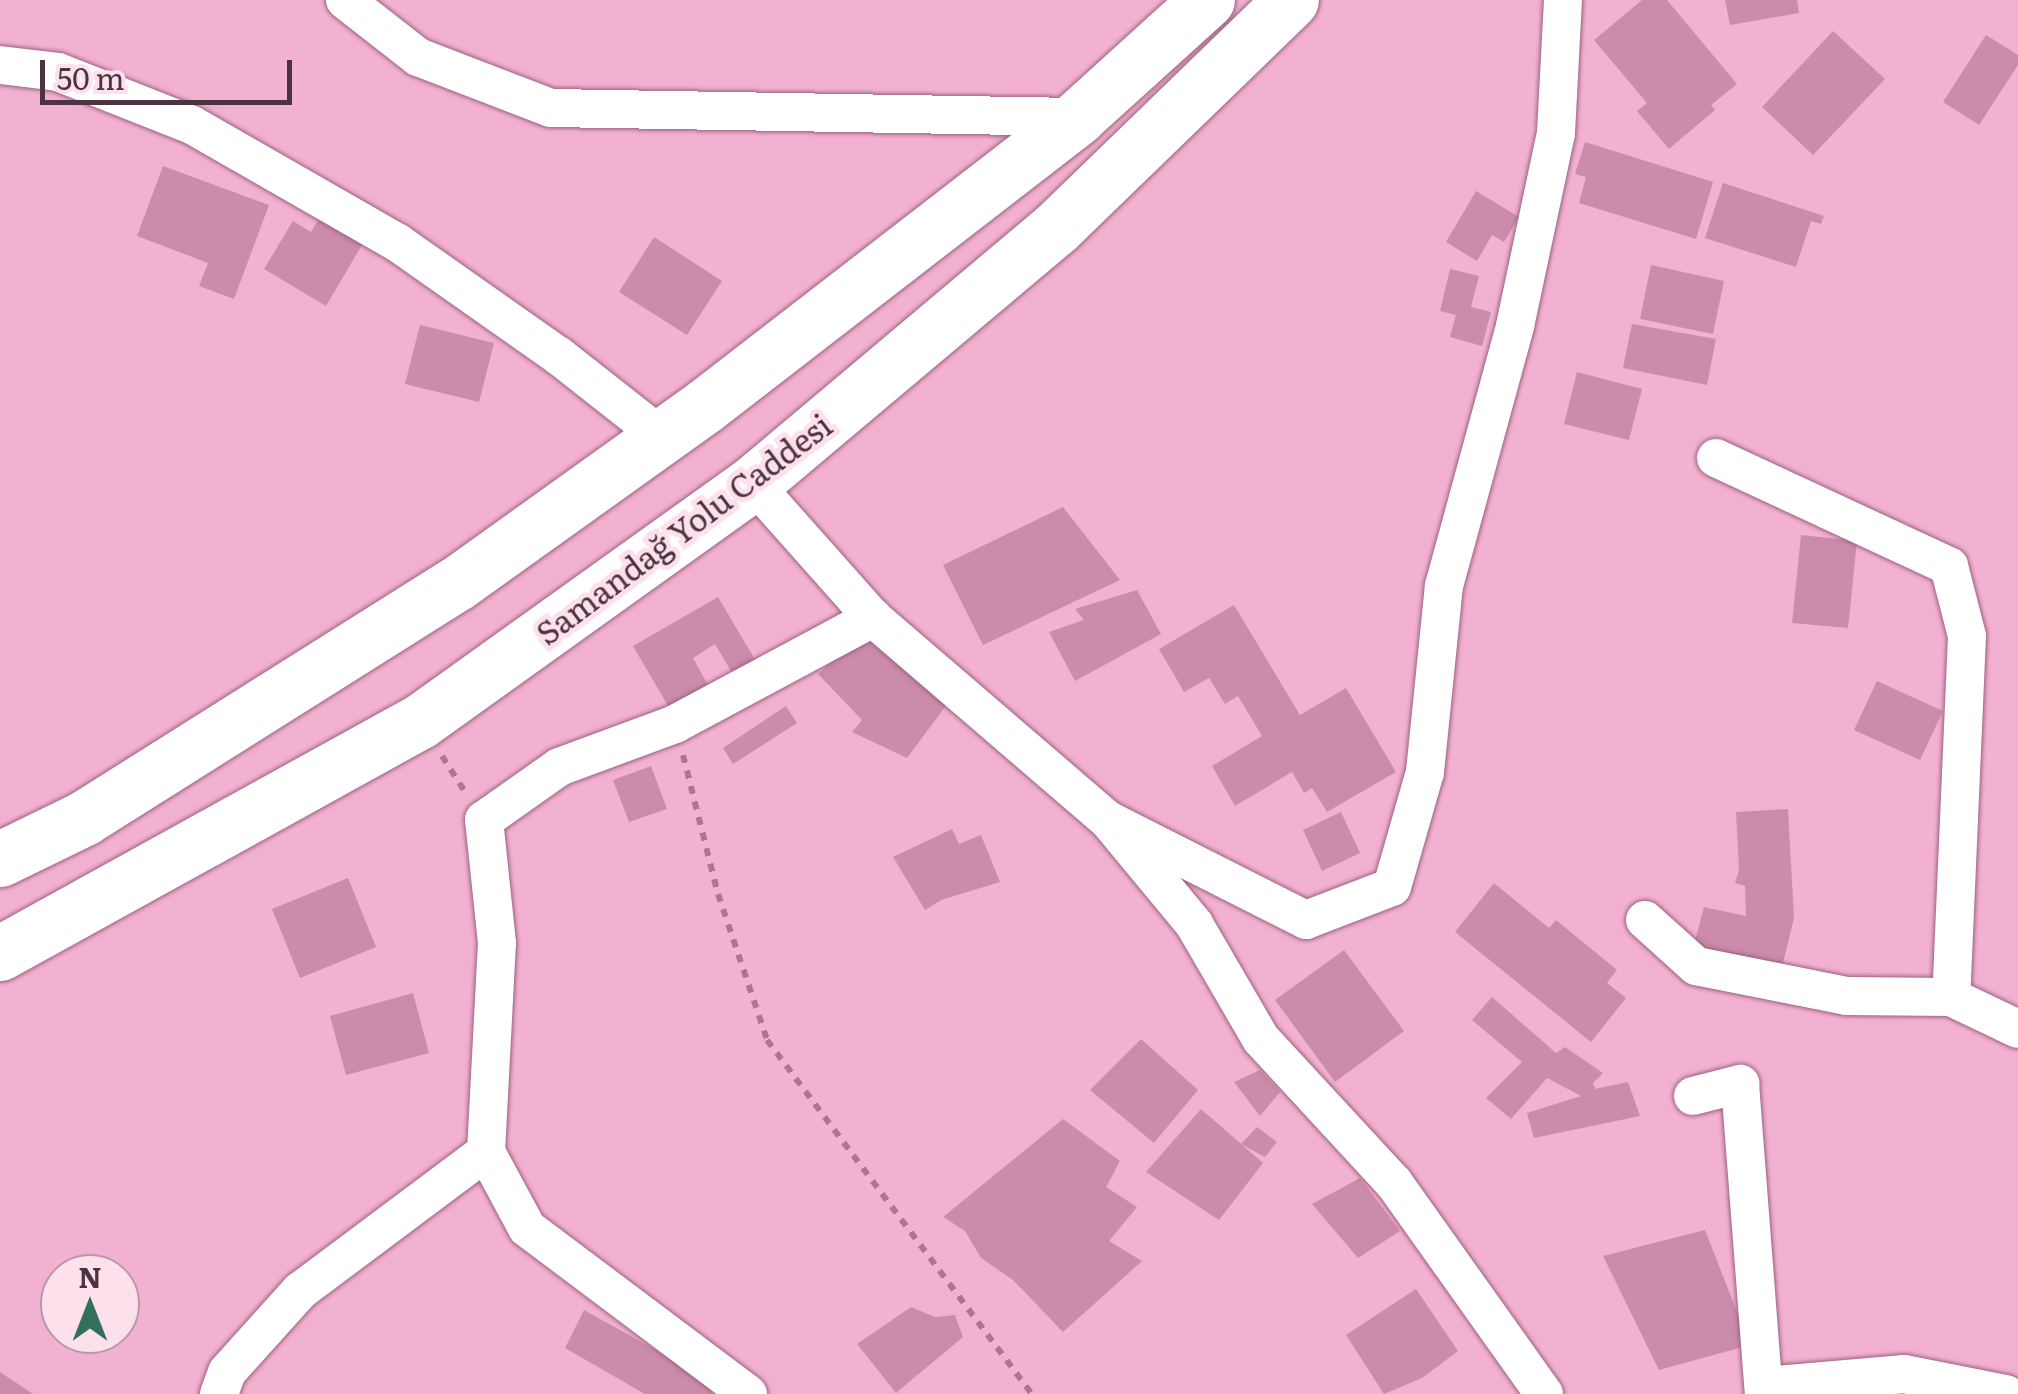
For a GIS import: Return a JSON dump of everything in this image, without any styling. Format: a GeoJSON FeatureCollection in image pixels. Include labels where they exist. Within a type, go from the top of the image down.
{"type":"FeatureCollection","features":[{"type":"Feature","properties":{"kind":"highway","name":"Samandağ Yolu Caddesi"},"geometry":{"type":"LineString","coordinates":[[0,953],[419,722],[752,483],[1056,228],[1284,7]]}},
{"type":"Feature","properties":{"kind":"highway"},"geometry":{"type":"LineString","coordinates":[[0,858],[84,818],[456,584],[662,438],[1078,117],[1189,18]]}},
{"type":"Feature","properties":{"kind":"street"},"geometry":{"type":"LineString","coordinates":[[345,0],[418,58],[551,108],[1078,117]]}},
{"type":"Feature","properties":{"kind":"street"},"geometry":{"type":"LineString","coordinates":[[1108,820],[1306,920],[1392,887],[1425,772],[1444,586],[1515,326],[1556,133],[1563,0]]}},
{"type":"Feature","properties":{"kind":"street"},"geometry":{"type":"LineString","coordinates":[[0,65],[58,72],[192,125],[398,243],[558,356],[662,438]]}},
{"type":"Feature","properties":{"kind":"street"},"geometry":{"type":"LineString","coordinates":[[1716,458],[1949,566],[1967,636],[1951,997]]}},
{"type":"Feature","properties":{"kind":"street"},"geometry":{"type":"LineString","coordinates":[[752,483],[872,618],[1108,820],[1194,924],[1261,1039],[1394,1183],[1544,1394]]}},
{"type":"Feature","properties":{"kind":"street"},"geometry":{"type":"LineString","coordinates":[[748,1394],[527,1228],[486,1152],[497,944],[484,820],[560,768],[675,724],[872,618]]}},
{"type":"Feature","properties":{"kind":"street"},"geometry":{"type":"LineString","coordinates":[[1645,920],[1696,966],[1846,996],[1951,997],[2018,1030]]}},
{"type":"Feature","properties":{"kind":"street"},"geometry":{"type":"LineString","coordinates":[[1693,1096],[1740,1084],[1764,1390],[1904,1374],[2006,1394]]}},
{"type":"Feature","properties":{"kind":"street"},"geometry":{"type":"LineString","coordinates":[[218,1394],[227,1372],[300,1292],[486,1152]]}},
{"type":"Feature","properties":{"kind":"path"},"geometry":{"type":"LineString","coordinates":[[419,722],[484,820]]}},
{"type":"Feature","properties":{"kind":"path"},"geometry":{"type":"LineString","coordinates":[[675,724],[718,894],[767,1040],[1032,1394]]}},
{"type":"Feature","properties":{"kind":"building"},"geometry":{"type":"Polygon","coordinates":[[[1642,0],[1667,0],[1737,84],[1711,105],[1715,110],[1669,149],[1637,111],[1647,103],[1594,40],[1642,0]]]}},
{"type":"Feature","properties":{"kind":"building"},"geometry":{"type":"Polygon","coordinates":[[[1725,0],[1797,0],[1799,13],[1730,25],[1725,0]]]}},
{"type":"Feature","properties":{"kind":"building"},"geometry":{"type":"Polygon","coordinates":[[[1833,31],[1885,79],[1813,155],[1762,107],[1833,31]]]}},
{"type":"Feature","properties":{"kind":"building"},"geometry":{"type":"Polygon","coordinates":[[[1986,35],[2018,55],[2018,65],[1979,125],[1943,102],[1986,35]]]}},
{"type":"Feature","properties":{"kind":"building"},"geometry":{"type":"Polygon","coordinates":[[[1585,142],[1713,182],[1696,239],[1579,203],[1586,177],[1575,174],[1585,142]]]}},
{"type":"Feature","properties":{"kind":"building"},"geometry":{"type":"Polygon","coordinates":[[[163,166],[269,205],[234,299],[199,286],[208,263],[137,236],[163,166]]]}},
{"type":"Feature","properties":{"kind":"building"},"geometry":{"type":"Polygon","coordinates":[[[1723,183],[1824,216],[1821,224],[1811,221],[1796,267],[1705,238],[1723,183]]]}},
{"type":"Feature","properties":{"kind":"building"},"geometry":{"type":"Polygon","coordinates":[[[1476,191],[1519,217],[1504,242],[1492,235],[1477,261],[1446,242],[1476,191]]]}},
{"type":"Feature","properties":{"kind":"building"},"geometry":{"type":"Polygon","coordinates":[[[323,212],[366,238],[326,306],[264,269],[293,221],[311,232],[323,212]]]}},
{"type":"Feature","properties":{"kind":"building"},"geometry":{"type":"Polygon","coordinates":[[[654,237],[722,281],[687,335],[619,292],[654,237]]]}},
{"type":"Feature","properties":{"kind":"building"},"geometry":{"type":"Polygon","coordinates":[[[1651,265],[1724,281],[1713,334],[1640,319],[1651,265]]]}},
{"type":"Feature","properties":{"kind":"building"},"geometry":{"type":"Polygon","coordinates":[[[1450,269],[1479,276],[1471,307],[1491,312],[1482,346],[1450,337],[1456,315],[1440,311],[1450,269]]]}},
{"type":"Feature","properties":{"kind":"building"},"geometry":{"type":"Polygon","coordinates":[[[1632,324],[1716,339],[1707,385],[1623,368],[1632,324]]]}},
{"type":"Feature","properties":{"kind":"building"},"geometry":{"type":"Polygon","coordinates":[[[420,325],[494,343],[479,402],[405,384],[420,325]]]}},
{"type":"Feature","properties":{"kind":"building"},"geometry":{"type":"Polygon","coordinates":[[[1577,372],[1642,389],[1629,440],[1564,424],[1577,372]]]}},
{"type":"Feature","properties":{"kind":"building"},"geometry":{"type":"Polygon","coordinates":[[[1063,507],[1120,580],[983,645],[943,565],[1063,507]]]}},
{"type":"Feature","properties":{"kind":"building"},"geometry":{"type":"Polygon","coordinates":[[[1801,535],[1857,541],[1848,628],[1792,623],[1801,535]]]}},
{"type":"Feature","properties":{"kind":"building"},"geometry":{"type":"Polygon","coordinates":[[[1137,590],[1161,634],[1075,681],[1049,632],[1084,620],[1075,609],[1137,590]]]}},
{"type":"Feature","properties":{"kind":"building"},"geometry":{"type":"Polygon","coordinates":[[[718,597],[757,663],[734,676],[715,644],[693,658],[710,689],[671,711],[633,646],[718,597]]]}},
{"type":"Feature","properties":{"kind":"building"},"geometry":{"type":"Polygon","coordinates":[[[1234,605],[1300,715],[1346,688],[1396,772],[1327,812],[1312,788],[1304,793],[1292,772],[1235,806],[1212,766],[1262,736],[1238,696],[1225,704],[1209,678],[1184,692],[1159,649],[1234,605]]]}},
{"type":"Feature","properties":{"kind":"building"},"geometry":{"type":"Polygon","coordinates":[[[870,629],[951,699],[907,758],[852,732],[862,720],[818,674],[870,629]]]}},
{"type":"Feature","properties":{"kind":"building"},"geometry":{"type":"Polygon","coordinates":[[[1877,681],[1943,711],[1920,760],[1854,730],[1877,681]]]}},
{"type":"Feature","properties":{"kind":"building"},"geometry":{"type":"Polygon","coordinates":[[[786,706],[797,723],[733,764],[723,748],[786,706]]]}},
{"type":"Feature","properties":{"kind":"building"},"geometry":{"type":"Polygon","coordinates":[[[651,766],[667,809],[629,822],[613,780],[651,766]]]}},
{"type":"Feature","properties":{"kind":"building"},"geometry":{"type":"Polygon","coordinates":[[[1788,809],[1794,918],[1781,971],[1693,948],[1704,907],[1746,916],[1745,886],[1735,883],[1739,870],[1736,812],[1788,809]]]}},
{"type":"Feature","properties":{"kind":"building"},"geometry":{"type":"Polygon","coordinates":[[[1341,812],[1360,853],[1322,871],[1303,830],[1341,812]]]}},
{"type":"Feature","properties":{"kind":"building"},"geometry":{"type":"Polygon","coordinates":[[[952,829],[959,844],[981,835],[1000,882],[941,900],[925,910],[893,857],[952,829]]]}},
{"type":"Feature","properties":{"kind":"building"},"geometry":{"type":"Polygon","coordinates":[[[348,878],[376,947],[300,978],[272,909],[348,878]]]}},
{"type":"Feature","properties":{"kind":"building"},"geometry":{"type":"Polygon","coordinates":[[[1494,883],[1549,928],[1556,920],[1617,970],[1607,983],[1626,998],[1591,1042],[1455,932],[1494,883]]]}},
{"type":"Feature","properties":{"kind":"building"},"geometry":{"type":"Polygon","coordinates":[[[1344,950],[1404,1031],[1335,1082],[1275,1000],[1344,950]]]}},
{"type":"Feature","properties":{"kind":"building"},"geometry":{"type":"Polygon","coordinates":[[[413,993],[429,1053],[346,1075],[330,1016],[413,993]]]}},
{"type":"Feature","properties":{"kind":"building"},"geometry":{"type":"Polygon","coordinates":[[[1492,997],[1556,1053],[1565,1047],[1603,1073],[1593,1083],[1595,1089],[1628,1082],[1640,1116],[1534,1138],[1527,1113],[1581,1096],[1547,1078],[1511,1119],[1486,1098],[1522,1062],[1472,1020],[1492,997]]]}},
{"type":"Feature","properties":{"kind":"building"},"geometry":{"type":"Polygon","coordinates":[[[1141,1039],[1198,1090],[1154,1143],[1090,1090],[1141,1039]]]}},
{"type":"Feature","properties":{"kind":"building"},"geometry":{"type":"Polygon","coordinates":[[[1260,1070],[1280,1092],[1260,1116],[1234,1082],[1260,1070]]]}},
{"type":"Feature","properties":{"kind":"building"},"geometry":{"type":"Polygon","coordinates":[[[1201,1109],[1263,1163],[1219,1220],[1146,1172],[1201,1109]]]}},
{"type":"Feature","properties":{"kind":"building"},"geometry":{"type":"Polygon","coordinates":[[[1063,1119],[1120,1161],[1106,1187],[1137,1207],[1109,1241],[1142,1261],[1063,1332],[1013,1280],[981,1258],[965,1231],[943,1217],[1063,1119]]]}},
{"type":"Feature","properties":{"kind":"building"},"geometry":{"type":"Polygon","coordinates":[[[1257,1127],[1277,1142],[1265,1157],[1241,1144],[1257,1127]]]}},
{"type":"Feature","properties":{"kind":"building"},"geometry":{"type":"Polygon","coordinates":[[[1360,1178],[1400,1231],[1358,1258],[1312,1204],[1360,1178]]]}},
{"type":"Feature","properties":{"kind":"building"},"geometry":{"type":"Polygon","coordinates":[[[1705,1230],[1750,1345],[1659,1370],[1603,1256],[1705,1230]]]}},
{"type":"Feature","properties":{"kind":"building"},"geometry":{"type":"Polygon","coordinates":[[[1416,1289],[1458,1351],[1422,1378],[1384,1394],[1346,1335],[1416,1289]]]}},
{"type":"Feature","properties":{"kind":"building"},"geometry":{"type":"Polygon","coordinates":[[[911,1307],[935,1317],[955,1315],[963,1337],[896,1393],[857,1344],[911,1307]]]}},
{"type":"Feature","properties":{"kind":"building"},"geometry":{"type":"Polygon","coordinates":[[[584,1310],[717,1384],[711,1394],[645,1394],[565,1348],[584,1310]]]}},
{"type":"Feature","properties":{"kind":"building"},"geometry":{"type":"Polygon","coordinates":[[[0,1372],[33,1394],[0,1394],[0,1372]]]}}]}
